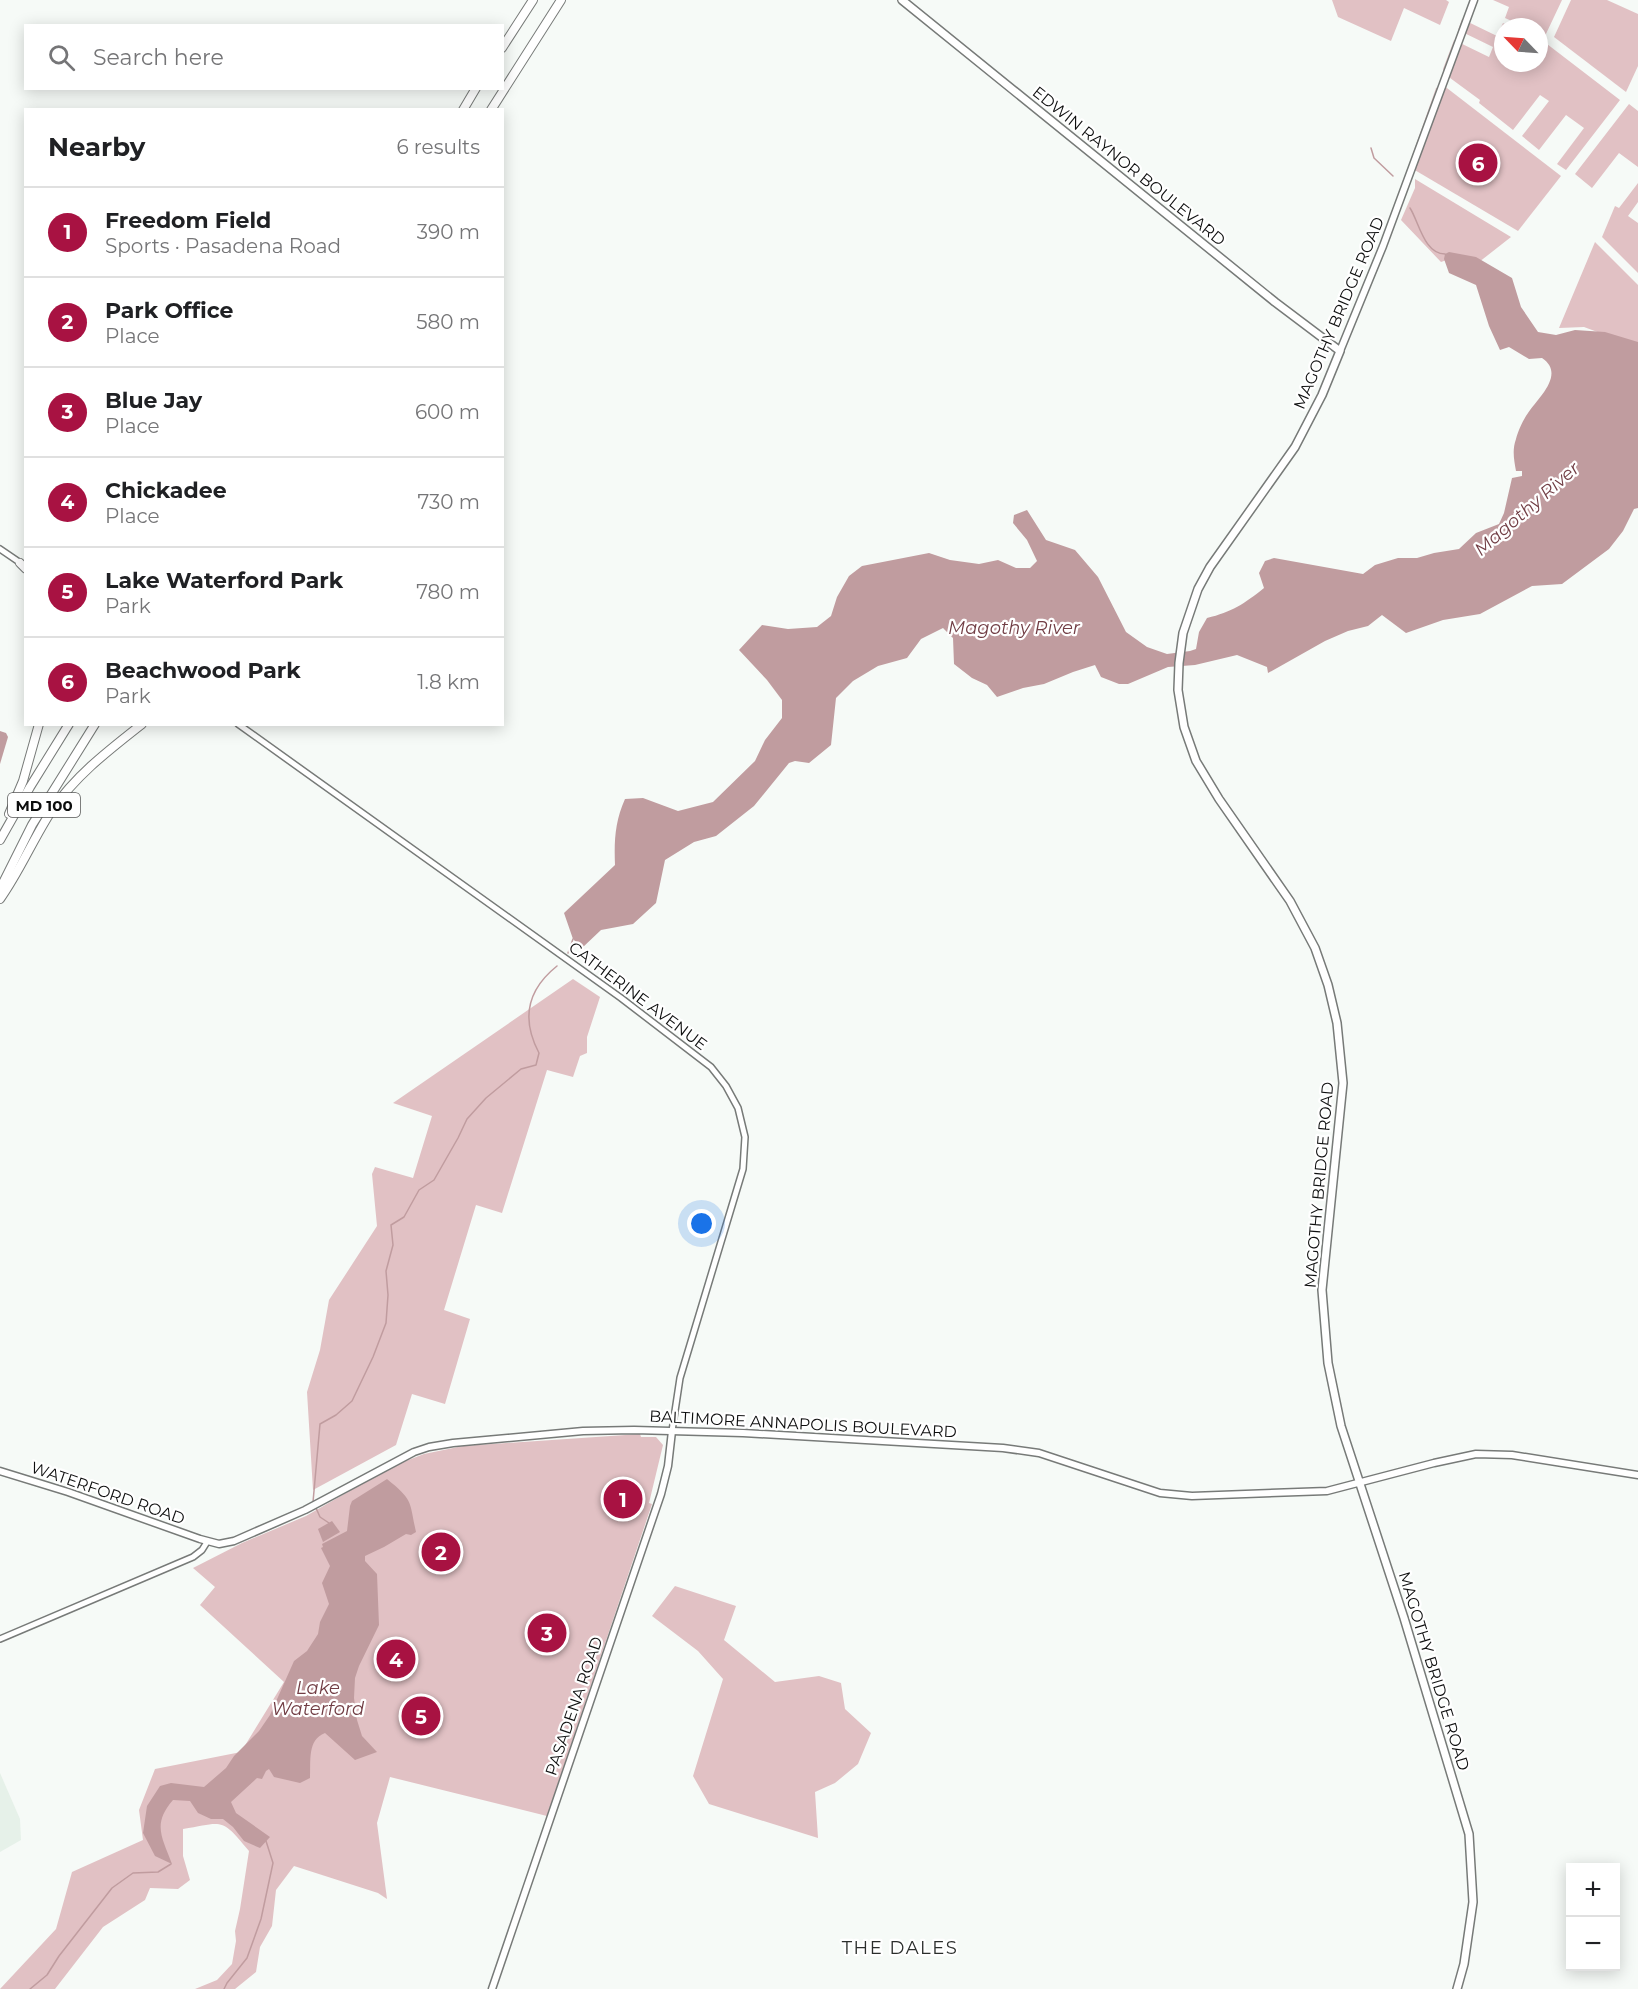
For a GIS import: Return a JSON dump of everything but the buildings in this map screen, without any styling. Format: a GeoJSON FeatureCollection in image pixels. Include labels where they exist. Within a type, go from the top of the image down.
{"type":"FeatureCollection","features":[{"type":"Feature","properties":{"kind":"highway"},"geometry":{"type":"LineString","coordinates":[[504,38],[527,0]]}},
{"type":"Feature","properties":{"kind":"highway"},"geometry":{"type":"LineString","coordinates":[[504,45],[533,0]]}},
{"type":"Feature","properties":{"kind":"highway"},"geometry":{"type":"LineString","coordinates":[[504,90],[561,0]]}},
{"type":"Feature","properties":{"kind":"highway"},"geometry":{"type":"LineString","coordinates":[[463,108],[474,90]]}},
{"type":"Feature","properties":{"kind":"highway"},"geometry":{"type":"LineString","coordinates":[[492,108],[504,90]]}},
{"type":"Feature","properties":{"kind":"highway"},"geometry":{"type":"LineString","coordinates":[[0,831],[23,781],[38,726]]}},
{"type":"Feature","properties":{"kind":"highway","name":"MD 100"},"geometry":{"type":"LineString","coordinates":[[0,840],[24,796],[68,726]]}},
{"type":"Feature","properties":{"kind":"highway","name":"MD 100"},"geometry":{"type":"LineString","coordinates":[[0,889],[32,825],[94,726]]}},
{"type":"Feature","properties":{"kind":"highway"},"geometry":{"type":"LineString","coordinates":[[0,899],[42,825],[61,797],[87,768],[140,726]]}},
{"type":"Feature","properties":{"kind":"main road","name":"EDWIN RAYNOR BOULEVARD"},"geometry":{"type":"LineString","coordinates":[[902,0],[1284,309],[1340,351]]}},
{"type":"Feature","properties":{"kind":"main road","name":"MAGOTHY BRIDGE ROAD"},"geometry":{"type":"LineString","coordinates":[[1457,1989],[1464,1964],[1473,1902],[1469,1834],[1404,1618],[1341,1426],[1328,1363],[1322,1309],[1323,1262],[1343,1083],[1336,1023],[1328,985],[1315,948],[1290,901],[1219,799],[1196,761],[1184,727],[1178,690],[1180,648],[1186,620],[1198,589],[1210,567],[1295,447],[1322,395],[1383,246],[1474,0]]}},
{"type":"Feature","properties":{"kind":"main road","name":"BALTIMORE ANNAPOLIS BOULEVARD"},"geometry":{"type":"LineString","coordinates":[[207,1542],[229,1543],[294,1516],[405,1456],[429,1447],[612,1430],[743,1433],[1004,1448],[1039,1453],[1160,1493],[1192,1496],[1327,1491],[1476,1454],[1512,1455],[1638,1474]]}},
{"type":"Feature","properties":{"kind":"main road","name":"PASADENA ROAD"},"geometry":{"type":"LineString","coordinates":[[492,1989],[661,1494],[668,1466],[672,1431]]}},
{"type":"Feature","properties":{"kind":"main road","name":"WATERFORD ROAD"},"geometry":{"type":"LineString","coordinates":[[0,1472],[68,1492],[207,1542]]}},
{"type":"Feature","properties":{"kind":"street"},"geometry":{"type":"LineString","coordinates":[[0,549],[24,566]]}},
{"type":"Feature","properties":{"kind":"street","name":"CATHERINE AVENUE"},"geometry":{"type":"LineString","coordinates":[[241,726],[621,998],[711,1067],[726,1086],[738,1108],[745,1137],[743,1169],[680,1378],[672,1431]]}},
{"type":"Feature","properties":{"kind":"street"},"geometry":{"type":"LineString","coordinates":[[0,1639],[193,1557],[202,1550],[207,1542]]}},
{"type":"Feature","properties":{"kind":"shaded area"},"geometry":{"type":"Polygon","coordinates":[[[1332,0],[1446,0],[1449,2],[1440,25],[1404,8],[1391,41],[1338,17],[1332,0]]]}},
{"type":"Feature","properties":{"kind":"shaded area"},"geometry":{"type":"Polygon","coordinates":[[[1493,0],[1562,0],[1548,30],[1548,18],[1505,18],[1509,7],[1493,0]]]}},
{"type":"Feature","properties":{"kind":"shaded area"},"geometry":{"type":"Polygon","coordinates":[[[1571,0],[1607,0],[1638,14],[1638,66],[1626,92],[1554,37],[1571,0]]]}},
{"type":"Feature","properties":{"kind":"shaded area"},"geometry":{"type":"Polygon","coordinates":[[[1462,19],[1494,35],[1494,72],[1548,72],[1548,45],[1620,100],[1566,170],[1557,164],[1584,128],[1566,115],[1539,150],[1522,136],[1549,101],[1540,95],[1513,130],[1479,103],[1480,100],[1446,75],[1443,69],[1454,40],[1489,57],[1493,47],[1458,30],[1462,19]]]}},
{"type":"Feature","properties":{"kind":"shaded area"},"geometry":{"type":"Polygon","coordinates":[[[1443,85],[1561,176],[1518,231],[1413,169],[1412,156],[1436,88],[1443,85]]]}},
{"type":"Feature","properties":{"kind":"shaded area"},"geometry":{"type":"Polygon","coordinates":[[[1629,104],[1638,111],[1638,167],[1619,153],[1592,188],[1575,174],[1629,104]]]}},
{"type":"Feature","properties":{"kind":"shaded area"},"geometry":{"type":"Polygon","coordinates":[[[1415,179],[1511,237],[1474,266],[1461,255],[1441,262],[1401,220],[1415,188],[1415,179]]]}},
{"type":"Feature","properties":{"kind":"shaded area"},"geometry":{"type":"Polygon","coordinates":[[[1638,183],[1638,202],[1628,216],[1638,223],[1638,273],[1602,237],[1615,206],[1619,208],[1638,183]]]}},
{"type":"Feature","properties":{"kind":"shaded area"},"geometry":{"type":"Polygon","coordinates":[[[1595,242],[1638,285],[1638,347],[1584,327],[1559,328],[1595,242]]]}},
{"type":"Feature","properties":{"kind":"shaded area"},"geometry":{"type":"Polygon","coordinates":[[[573,979],[600,997],[587,1037],[587,1053],[580,1056],[573,1077],[547,1070],[502,1213],[476,1205],[444,1310],[470,1319],[445,1404],[412,1394],[396,1445],[313,1490],[307,1392],[320,1350],[329,1300],[377,1226],[372,1174],[375,1167],[413,1178],[432,1116],[393,1103],[573,979]]]}},
{"type":"Feature","properties":{"kind":"shaded area"},"geometry":{"type":"Polygon","coordinates":[[[640,1434],[641,1437],[656,1437],[663,1445],[649,1503],[652,1504],[547,1816],[390,1777],[377,1823],[387,1899],[378,1893],[294,1866],[276,1890],[272,1926],[260,1947],[256,1972],[235,1989],[195,1989],[217,1980],[232,1964],[236,1941],[235,1931],[249,1851],[233,1832],[221,1825],[183,1829],[183,1856],[190,1880],[178,1889],[150,1888],[145,1900],[103,1927],[55,1989],[0,1989],[56,1929],[72,1872],[143,1840],[139,1810],[155,1769],[241,1752],[284,1682],[200,1605],[215,1587],[193,1568],[242,1543],[306,1516],[393,1466],[424,1454],[463,1446],[640,1434]]]}},
{"type":"Feature","properties":{"kind":"shaded area"},"geometry":{"type":"Polygon","coordinates":[[[675,1586],[736,1606],[724,1640],[775,1682],[819,1676],[841,1683],[845,1709],[871,1733],[858,1764],[835,1783],[815,1792],[818,1838],[709,1804],[693,1776],[723,1679],[698,1651],[652,1616],[675,1586]]]}},
{"type":"Feature","properties":{"kind":"shaded area"},"geometry":{"type":"Polygon","coordinates":[[[0,1773],[20,1819],[21,1840],[0,1852],[0,1773]]]}},
{"type":"Feature","properties":{"kind":"water","name":"Magothy River"},"geometry":{"type":"Polygon","coordinates":[[[1449,252],[1476,257],[1512,278],[1521,307],[1538,332],[1556,335],[1575,330],[1605,332],[1638,342],[1638,508],[1634,509],[1623,531],[1609,549],[1562,584],[1532,586],[1480,614],[1443,620],[1406,633],[1382,615],[1368,626],[1348,631],[1325,641],[1268,673],[1267,667],[1237,655],[1195,665],[1168,667],[1128,684],[1119,684],[1101,677],[1095,665],[1044,684],[997,697],[987,685],[972,678],[954,664],[953,638],[943,628],[921,639],[907,658],[878,666],[853,681],[836,698],[831,745],[809,763],[795,761],[789,763],[754,806],[716,836],[694,842],[665,860],[656,903],[633,924],[601,930],[582,948],[573,939],[564,913],[615,865],[616,831],[625,799],[643,798],[678,811],[713,802],[755,761],[765,740],[782,718],[782,700],[739,650],[762,625],[788,629],[817,627],[831,616],[837,597],[849,576],[862,566],[929,553],[950,560],[979,564],[998,560],[1016,568],[1030,568],[1037,561],[1027,540],[1013,523],[1014,515],[1027,510],[1046,540],[1075,550],[1098,577],[1126,632],[1147,647],[1167,654],[1196,649],[1199,632],[1207,618],[1237,607],[1264,588],[1259,573],[1265,561],[1274,558],[1363,574],[1375,565],[1398,558],[1417,558],[1459,549],[1476,533],[1499,524],[1504,513],[1512,478],[1522,476],[1522,471],[1516,471],[1514,459],[1514,447],[1518,433],[1526,416],[1548,386],[1551,371],[1549,364],[1542,358],[1529,359],[1509,347],[1500,350],[1489,326],[1476,285],[1449,273],[1444,259],[1445,254],[1449,252]]]}},
{"type":"Feature","properties":{"kind":"water"},"geometry":{"type":"Polygon","coordinates":[[[0,731],[6,733],[8,737],[0,764],[0,731]]]}},
{"type":"Feature","properties":{"kind":"water","name":"Lake Waterford"},"geometry":{"type":"Polygon","coordinates":[[[387,1479],[402,1492],[409,1502],[416,1532],[411,1535],[406,1534],[365,1556],[365,1561],[377,1574],[379,1625],[359,1666],[355,1678],[354,1698],[362,1736],[377,1752],[355,1760],[325,1733],[319,1736],[313,1746],[310,1758],[310,1778],[300,1783],[274,1777],[269,1769],[262,1779],[257,1778],[231,1802],[236,1813],[270,1837],[260,1848],[244,1841],[223,1819],[211,1819],[198,1813],[190,1801],[173,1800],[161,1824],[162,1838],[172,1864],[155,1856],[143,1833],[147,1806],[160,1786],[171,1783],[204,1787],[226,1768],[234,1756],[259,1731],[270,1715],[294,1661],[307,1651],[318,1634],[320,1622],[329,1604],[322,1583],[330,1566],[321,1548],[322,1544],[347,1531],[352,1501],[387,1479]]]}},
{"type":"Feature","properties":{"kind":"water"},"geometry":{"type":"Polygon","coordinates":[[[332,1521],[340,1532],[323,1542],[318,1529],[332,1521]]]}},
{"type":"Feature","properties":{"kind":"waterway"},"geometry":{"type":"LineString","coordinates":[[1371,148],[1374,158],[1393,176]]}},
{"type":"Feature","properties":{"kind":"waterway"},"geometry":{"type":"LineString","coordinates":[[1410,208],[1427,243],[1438,253],[1445,254]]}},
{"type":"Feature","properties":{"kind":"waterway","name":"Magothy River"},"geometry":{"type":"LineString","coordinates":[[568,953],[573,939]]}},
{"type":"Feature","properties":{"kind":"waterway","name":"Magothy River"},"geometry":{"type":"LineString","coordinates":[[313,1502],[320,1424],[336,1415],[352,1401],[386,1323],[388,1295],[386,1271],[393,1245],[391,1225],[404,1217],[419,1190],[434,1180],[467,1119],[486,1098],[521,1069],[536,1065],[539,1053],[530,1028],[530,1006],[539,985],[557,966]]}},
{"type":"Feature","properties":{"kind":"waterway","name":"Magothy River"},"geometry":{"type":"LineString","coordinates":[[316,1508],[320,1517],[329,1523]]}},
{"type":"Feature","properties":{"kind":"waterway"},"geometry":{"type":"LineString","coordinates":[[224,1989],[247,1958],[261,1919],[273,1863],[266,1841]]}},
{"type":"Feature","properties":{"kind":"waterway","name":"Magothy River"},"geometry":{"type":"LineString","coordinates":[[30,1989],[47,1975],[112,1888],[133,1873],[158,1872],[171,1864]]}},
{"type":"Feature","properties":{"kind":"place","name":"Beachwood Park"},"geometry":{"type":"Point","coordinates":[1478,163]}},
{"type":"Feature","properties":{"kind":"place","name":"Freedom Field"},"geometry":{"type":"Point","coordinates":[623,1499]}},
{"type":"Feature","properties":{"kind":"place","name":"Park Office"},"geometry":{"type":"Point","coordinates":[441,1552]}},
{"type":"Feature","properties":{"kind":"place","name":"Blue Jay"},"geometry":{"type":"Point","coordinates":[547,1633]}},
{"type":"Feature","properties":{"kind":"place","name":"Chickadee"},"geometry":{"type":"Point","coordinates":[396,1659]}},
{"type":"Feature","properties":{"kind":"place","name":"Lake Waterford Park"},"geometry":{"type":"Point","coordinates":[421,1716]}},
{"type":"Feature","properties":{"kind":"district","name":"THE DALES"},"geometry":{"type":"Point","coordinates":[900,1948]}}]}
